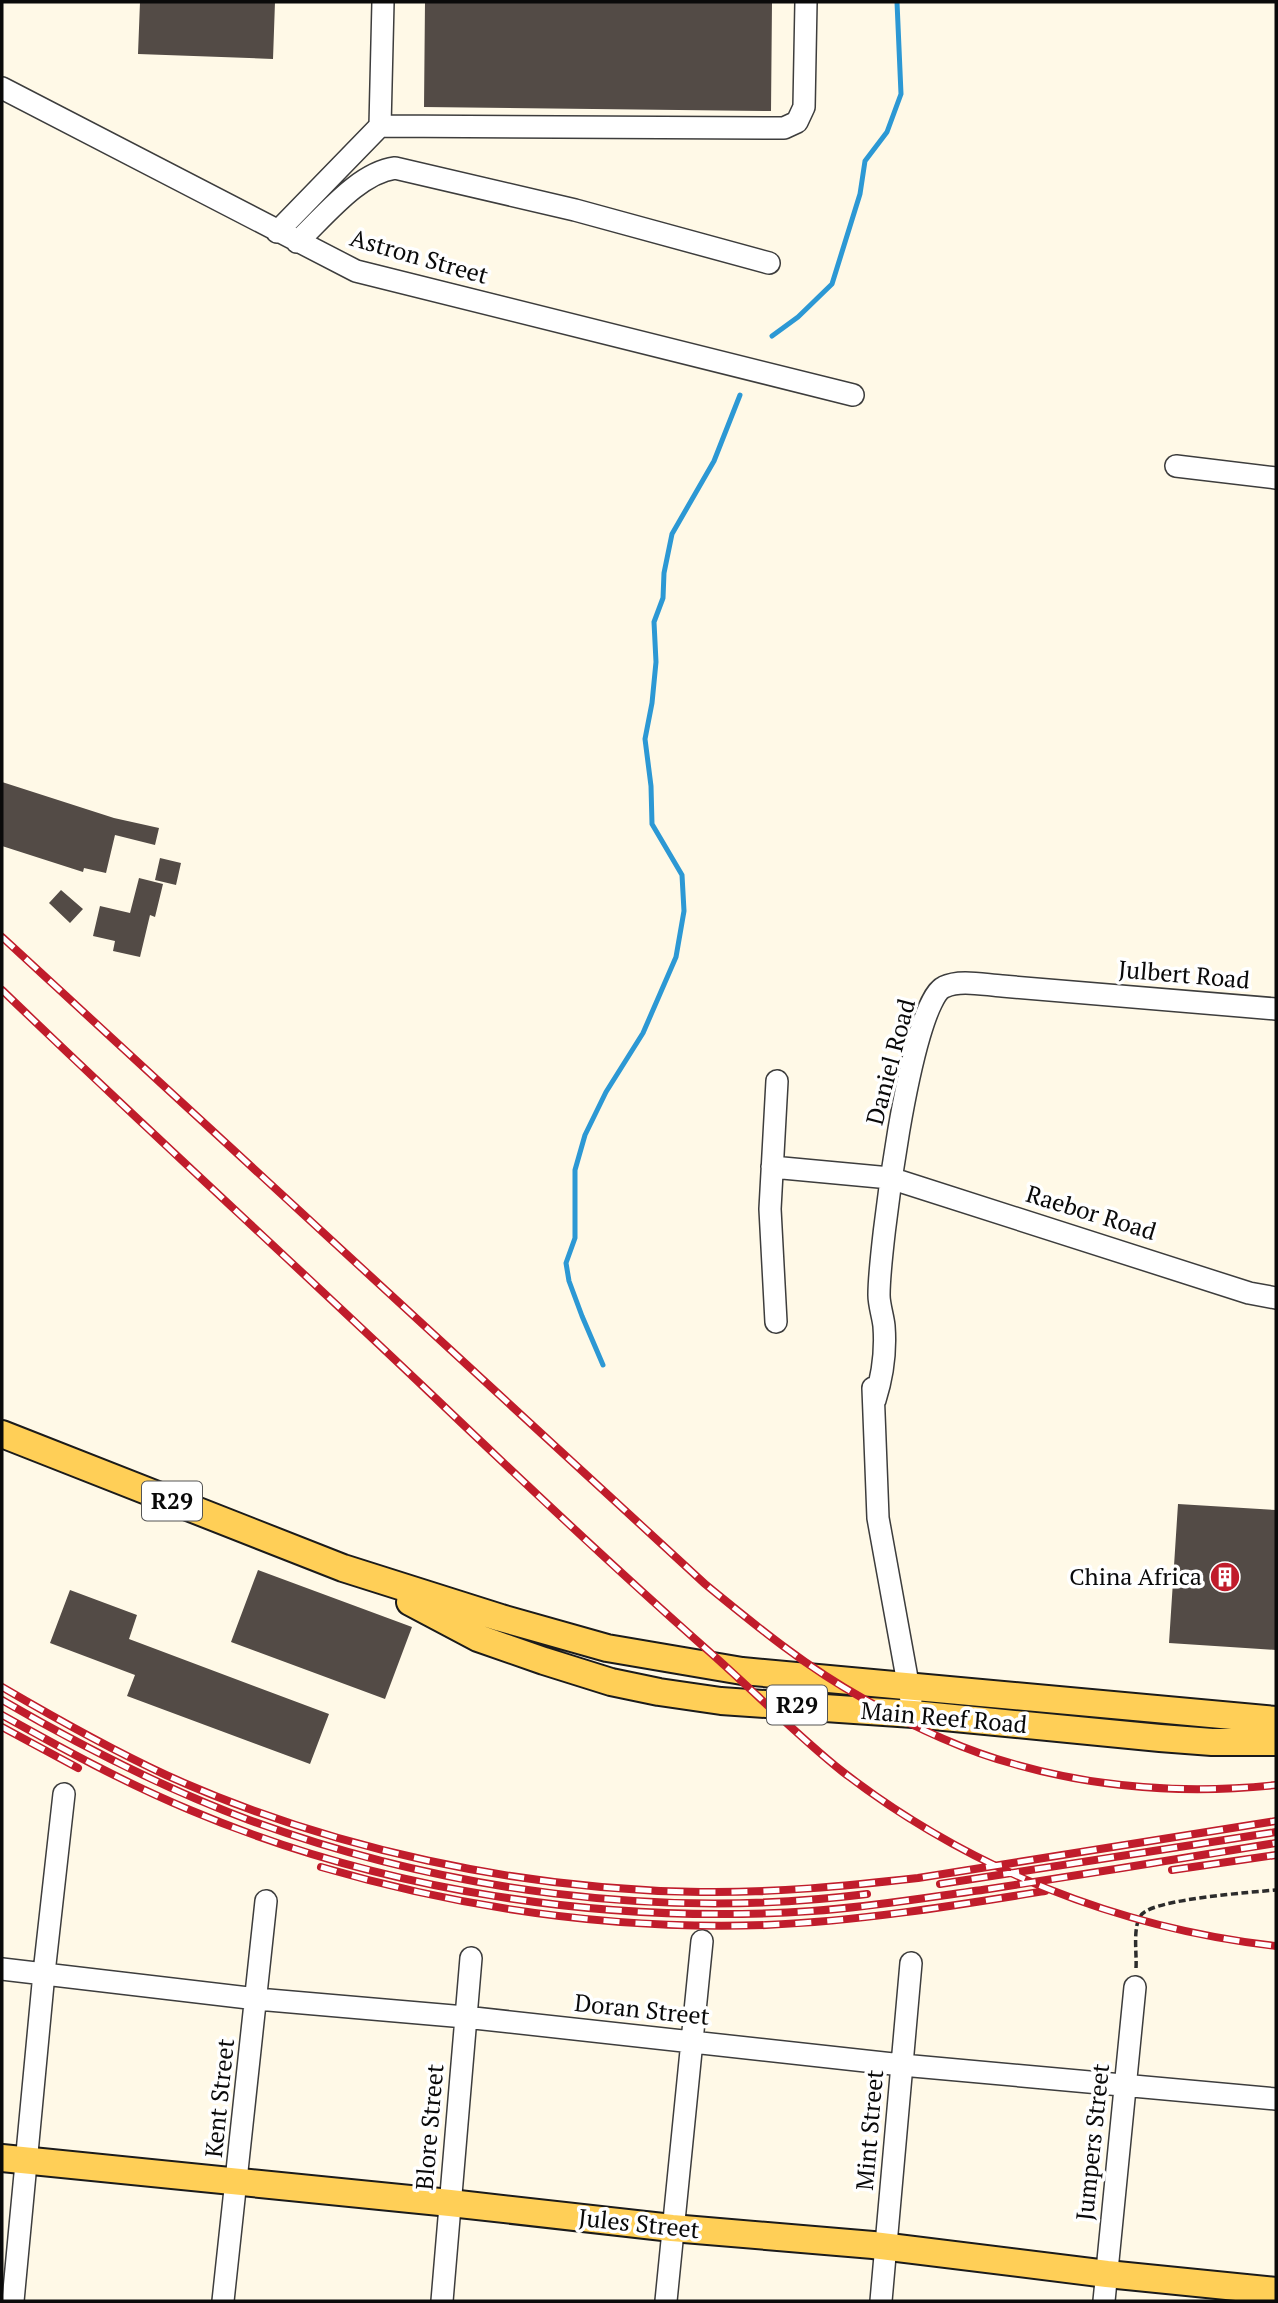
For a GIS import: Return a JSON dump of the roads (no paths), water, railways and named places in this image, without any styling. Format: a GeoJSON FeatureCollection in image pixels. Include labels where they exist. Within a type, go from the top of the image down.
{"type":"FeatureCollection","features":[{"type":"Feature","properties":{"kind":"main road","name":"Main Reef Road"},"geometry":{"type":"LineString","coordinates":[[2,1434],[343,1568],[607,1648],[742,1671],[1276,1720]]}},
{"type":"Feature","properties":{"kind":"main road","name":"Main Reef Road"},"geometry":{"type":"LineString","coordinates":[[343,1568],[478,1638],[611,1682],[721,1701],[914,1714],[1186,1740],[1276,1742]]}},
{"type":"Feature","properties":{"kind":"main road"},"geometry":{"type":"LineString","coordinates":[[800,1676],[802,1706]]}},
{"type":"Feature","properties":{"kind":"main road","name":"Jules Street"},"geometry":{"type":"LineString","coordinates":[[14,2160],[885,2248],[1276,2291]]}},
{"type":"Feature","properties":{"kind":"street"},"geometry":{"type":"LineString","coordinates":[[277,232],[380,126],[383,2]]}},
{"type":"Feature","properties":{"kind":"street"},"geometry":{"type":"LineString","coordinates":[[380,126],[783,128],[797,122],[804,107],[806,2]]}},
{"type":"Feature","properties":{"kind":"street","name":"Astron Street"},"geometry":{"type":"LineString","coordinates":[[2,88],[356,271],[853,395]]}},
{"type":"Feature","properties":{"kind":"street"},"geometry":{"type":"LineString","coordinates":[[297,242],[366,177],[395,168],[575,210],[769,263]]}},
{"type":"Feature","properties":{"kind":"street"},"geometry":{"type":"LineString","coordinates":[[1176,466],[1276,478]]}},
{"type":"Feature","properties":{"kind":"street","name":"Daniel Road"},"geometry":{"type":"LineString","coordinates":[[914,1714],[880,1528],[875,1400],[870,1361],[872,1321],[879,1297],[890,1178],[916,1050],[931,1002],[944,986],[961,984],[1087,993]]}},
{"type":"Feature","properties":{"kind":"street","name":"Julbert Road"},"geometry":{"type":"LineString","coordinates":[[1087,993],[1276,1009]]}},
{"type":"Feature","properties":{"kind":"street"},"geometry":{"type":"LineString","coordinates":[[776,1322],[770,1209],[778,1081]]}},
{"type":"Feature","properties":{"kind":"street","name":"Raebor Road"},"geometry":{"type":"LineString","coordinates":[[772,1167],[890,1178],[1249,1293],[1276,1298]]}},
{"type":"Feature","properties":{"kind":"street"},"geometry":{"type":"LineString","coordinates":[[13,2301],[14,2160],[44,1973],[64,1794]]}},
{"type":"Feature","properties":{"kind":"street","name":"Kent Street"},"geometry":{"type":"LineString","coordinates":[[223,2301],[266,1901]]}},
{"type":"Feature","properties":{"kind":"street"},"geometry":{"type":"LineString","coordinates":[[666,2301],[702,1941]]}},
{"type":"Feature","properties":{"kind":"street","name":"Blore Street"},"geometry":{"type":"LineString","coordinates":[[442,2301],[471,1958]]}},
{"type":"Feature","properties":{"kind":"street","name":"Mint Street"},"geometry":{"type":"LineString","coordinates":[[881,2301],[911,1963]]}},
{"type":"Feature","properties":{"kind":"street","name":"Doran Street"},"geometry":{"type":"LineString","coordinates":[[2,1969],[257,1999],[465,2017],[902,2065],[1276,2099]]}},
{"type":"Feature","properties":{"kind":"street","name":"Jumpers Street"},"geometry":{"type":"LineString","coordinates":[[1104,2301],[1135,1987]]}},
{"type":"Feature","properties":{"kind":"waterway"},"geometry":{"type":"LineString","coordinates":[[772,336],[798,317],[832,284],[860,194],[865,161],[887,132],[901,94],[897,2]]}},
{"type":"Feature","properties":{"kind":"waterway"},"geometry":{"type":"LineString","coordinates":[[603,1365],[569,1281],[566,1263],[575,1238],[575,1170],[585,1135],[606,1092],[643,1033],[676,957],[684,911],[682,875],[652,824],[651,786],[645,739],[656,662],[654,622],[663,598],[664,573],[672,534],[714,461],[740,395]]}},
{"type":"Feature","properties":{"kind":"railway"},"geometry":{"type":"LineString","coordinates":[[2,937],[705,1584],[762,1630],[843,1687],[918,1727],[975,1752],[1046,1772],[1111,1784],[1177,1789],[1276,1785]]}},
{"type":"Feature","properties":{"kind":"railway"},"geometry":{"type":"LineString","coordinates":[[2,990],[565,1521],[843,1772],[891,1807],[942,1838],[1048,1889],[1159,1925],[1276,1946]]}},
{"type":"Feature","properties":{"kind":"railway"},"geometry":{"type":"LineString","coordinates":[[2,1687],[83,1733],[166,1775],[293,1824],[428,1861],[565,1883],[701,1892],[837,1886],[918,1878],[1276,1821]]}},
{"type":"Feature","properties":{"kind":"railway"},"geometry":{"type":"LineString","coordinates":[[2,1700],[123,1765],[217,1808],[323,1845],[399,1865],[475,1881],[631,1901],[789,1901],[867,1894]]}},
{"type":"Feature","properties":{"kind":"railway"},"geometry":{"type":"LineString","coordinates":[[2,1715],[142,1789],[263,1838],[339,1862],[417,1881],[495,1896],[575,1907],[654,1913],[734,1914],[834,1909],[989,1889],[1276,1843]]}},
{"type":"Feature","properties":{"kind":"railway"},"geometry":{"type":"LineString","coordinates":[[2,1727],[78,1768]]}},
{"type":"Feature","properties":{"kind":"railway"},"geometry":{"type":"LineString","coordinates":[[940,1884],[1276,1832]]}},
{"type":"Feature","properties":{"kind":"railway"},"geometry":{"type":"LineString","coordinates":[[1172,1870],[1276,1855]]}},
{"type":"Feature","properties":{"kind":"railway"},"geometry":{"type":"LineString","coordinates":[[321,1867],[430,1894],[541,1914],[710,1926],[836,1920],[1045,1891]]}},
{"type":"Feature","properties":{"kind":"place","name":"China Africa"},"geometry":{"type":"Point","coordinates":[1225,1577]}}]}
